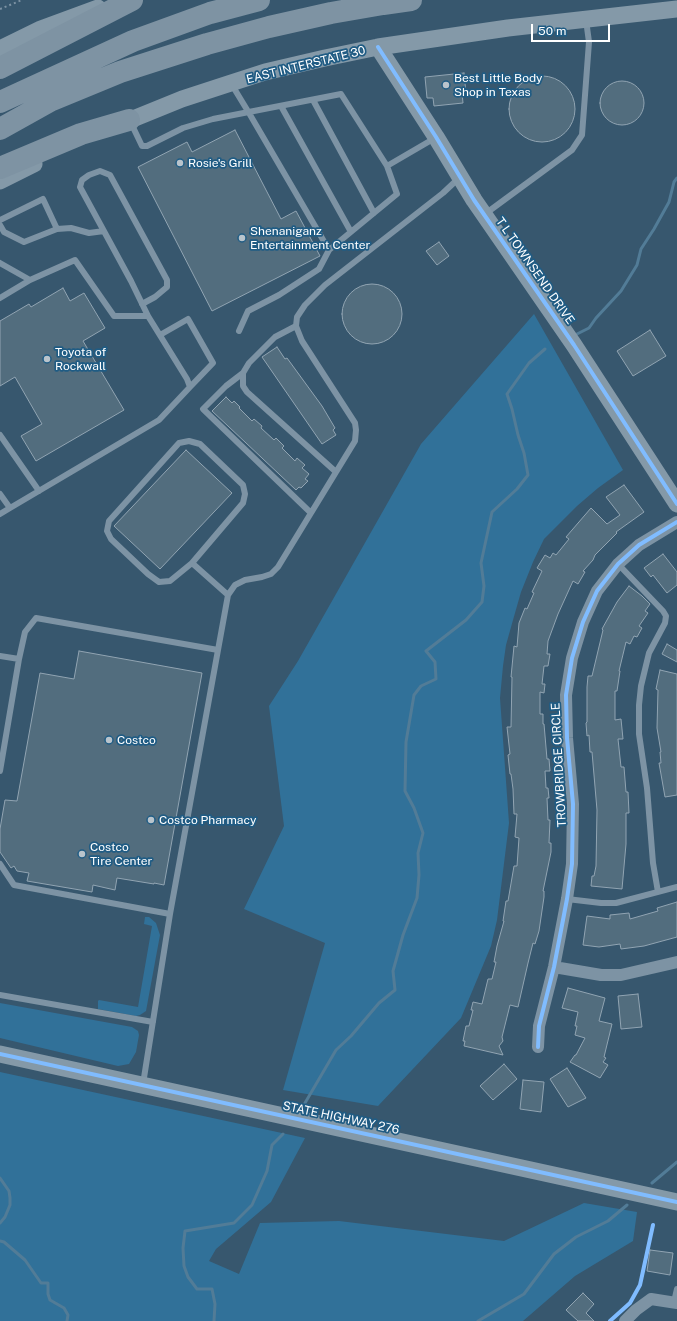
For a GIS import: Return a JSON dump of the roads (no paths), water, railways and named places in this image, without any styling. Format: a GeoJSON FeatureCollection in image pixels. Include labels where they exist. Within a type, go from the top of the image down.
{"type":"FeatureCollection","features":[{"type":"Feature","properties":{"kind":"highway"},"geometry":{"type":"LineString","coordinates":[[0,68],[132,0]]}},
{"type":"Feature","properties":{"kind":"highway"},"geometry":{"type":"LineString","coordinates":[[0,102],[133,41],[210,13],[259,0]]}},
{"type":"Feature","properties":{"kind":"highway"},"geometry":{"type":"LineString","coordinates":[[0,129],[59,97],[120,72],[207,44],[268,27],[383,4],[412,0]]}},
{"type":"Feature","properties":{"kind":"highway"},"geometry":{"type":"LineString","coordinates":[[0,168],[81,134],[129,120]]}},
{"type":"Feature","properties":{"kind":"street"},"geometry":{"type":"LineString","coordinates":[[0,49],[41,29],[121,0]]}},
{"type":"Feature","properties":{"kind":"street","name":"EAST INTERSTATE 30"},"geometry":{"type":"LineString","coordinates":[[0,181],[102,131],[182,99],[265,72],[378,47],[508,28],[677,9]]}},
{"type":"Feature","properties":{"kind":"street","name":"T L TOWNSEND DRIVE"},"geometry":{"type":"LineString","coordinates":[[378,47],[484,214],[574,345],[677,504]]}},
{"type":"Feature","properties":{"kind":"street","name":"TROWBRIDGE CIRCLE"},"geometry":{"type":"LineString","coordinates":[[538,1047],[539,1026],[554,966],[572,864],[573,804],[567,738],[566,695],[572,658],[583,622],[597,591],[618,564],[639,545],[677,522]]}},
{"type":"Feature","properties":{"kind":"street"},"geometry":{"type":"LineString","coordinates":[[554,966],[601,975],[620,976],[677,962]]}},
{"type":"Feature","properties":{"kind":"street","name":"STATE HIGHWAY 276"},"geometry":{"type":"LineString","coordinates":[[0,1054],[677,1202]]}},
{"type":"Feature","properties":{"kind":"street"},"geometry":{"type":"LineString","coordinates":[[624,1321],[651,1299],[675,1303]]}},
{"type":"Feature","properties":{"kind":"lane"},"geometry":{"type":"LineString","coordinates":[[484,214],[572,150],[582,135],[589,42],[586,20]]}},
{"type":"Feature","properties":{"kind":"lane"},"geometry":{"type":"LineString","coordinates":[[231,83],[329,250]]}},
{"type":"Feature","properties":{"kind":"lane"},"geometry":{"type":"LineString","coordinates":[[129,120],[142,146],[147,146],[183,128],[213,119],[341,94],[387,166],[397,194],[329,250],[319,269],[279,295],[248,311],[239,331]]}},
{"type":"Feature","properties":{"kind":"lane"},"geometry":{"type":"LineString","coordinates":[[313,100],[374,213]]}},
{"type":"Feature","properties":{"kind":"lane"},"geometry":{"type":"LineString","coordinates":[[281,106],[351,232]]}},
{"type":"Feature","properties":{"kind":"lane"},"geometry":{"type":"LineString","coordinates":[[387,166],[436,137]]}},
{"type":"Feature","properties":{"kind":"lane"},"geometry":{"type":"LineString","coordinates":[[142,304],[155,297],[167,286],[167,280],[110,175],[100,171],[82,180],[80,187],[148,316],[187,379],[190,387]]}},
{"type":"Feature","properties":{"kind":"lane"},"geometry":{"type":"LineString","coordinates":[[143,1085],[170,914],[228,595],[235,585],[245,580],[262,578],[271,574],[278,567],[355,441],[355,424],[307,350],[296,326],[297,317],[305,305],[325,285],[443,193],[460,177]]}},
{"type":"Feature","properties":{"kind":"lane"},"geometry":{"type":"LineString","coordinates":[[0,220],[43,199],[58,229]]}},
{"type":"Feature","properties":{"kind":"lane"},"geometry":{"type":"LineString","coordinates":[[0,224],[4,232],[24,242],[58,229],[71,228],[89,233],[104,231]]}},
{"type":"Feature","properties":{"kind":"lane"},"geometry":{"type":"LineString","coordinates":[[0,298],[30,280],[75,260],[114,316],[148,316]]}},
{"type":"Feature","properties":{"kind":"lane"},"geometry":{"type":"LineString","coordinates":[[0,264],[30,280]]}},
{"type":"Feature","properties":{"kind":"lane"},"geometry":{"type":"LineString","coordinates":[[0,514],[159,420],[213,362],[188,319],[160,335]]}},
{"type":"Feature","properties":{"kind":"lane"},"geometry":{"type":"LineString","coordinates":[[296,326],[275,336],[249,363],[243,373],[226,386],[203,409],[311,512]]}},
{"type":"Feature","properties":{"kind":"lane"},"geometry":{"type":"LineString","coordinates":[[243,373],[243,386],[247,392],[336,472]]}},
{"type":"Feature","properties":{"kind":"lane"},"geometry":{"type":"LineString","coordinates":[[0,435],[39,490]]}},
{"type":"Feature","properties":{"kind":"lane"},"geometry":{"type":"LineString","coordinates":[[190,441],[200,444],[243,485],[246,494],[243,503],[192,562],[170,581],[159,582],[148,574],[111,539],[107,531],[109,521],[179,443],[190,441]]}},
{"type":"Feature","properties":{"kind":"lane"},"geometry":{"type":"LineString","coordinates":[[0,494],[10,508]]}},
{"type":"Feature","properties":{"kind":"lane"},"geometry":{"type":"LineString","coordinates":[[192,562],[228,595]]}},
{"type":"Feature","properties":{"kind":"lane"},"geometry":{"type":"LineString","coordinates":[[618,564],[666,616],[665,623],[649,653],[641,686],[639,705],[639,734],[647,788],[652,863],[658,892]]}},
{"type":"Feature","properties":{"kind":"lane"},"geometry":{"type":"LineString","coordinates":[[0,771],[25,632],[36,618],[218,650]]}},
{"type":"Feature","properties":{"kind":"lane"},"geometry":{"type":"LineString","coordinates":[[0,656],[19,659]]}},
{"type":"Feature","properties":{"kind":"lane"},"geometry":{"type":"LineString","coordinates":[[0,864],[14,885],[170,914]]}},
{"type":"Feature","properties":{"kind":"lane"},"geometry":{"type":"LineString","coordinates":[[567,899],[601,903],[616,903],[677,887]]}},
{"type":"Feature","properties":{"kind":"lane"},"geometry":{"type":"LineString","coordinates":[[0,995],[153,1022]]}},
{"type":"Feature","properties":{"kind":"lane"},"geometry":{"type":"LineString","coordinates":[[675,1303],[677,1289]]}},
{"type":"Feature","properties":{"kind":"waterway"},"geometry":{"type":"LineString","coordinates":[[577,334],[589,328],[596,318],[621,291],[637,265],[641,249],[669,202],[674,182],[677,178]]}},
{"type":"Feature","properties":{"kind":"waterway"},"geometry":{"type":"LineString","coordinates":[[305,1103],[336,1050],[351,1036],[379,1003],[395,990],[393,971],[403,935],[417,898],[419,875],[418,853],[423,833],[414,808],[405,791],[406,742],[414,695],[421,686],[436,679],[435,662],[426,651],[466,620],[482,602],[484,586],[481,563],[492,512],[517,489],[528,475],[524,453],[507,394],[529,363],[545,349]]}},
{"type":"Feature","properties":{"kind":"waterway"},"geometry":{"type":"LineString","coordinates":[[214,1321],[215,1304],[212,1289],[197,1289],[188,1277],[184,1266],[183,1248],[185,1231],[234,1223],[252,1205],[267,1171],[272,1145],[283,1134]]}},
{"type":"Feature","properties":{"kind":"waterway"},"geometry":{"type":"LineString","coordinates":[[652,1183],[677,1162]]}},
{"type":"Feature","properties":{"kind":"waterway"},"geometry":{"type":"LineString","coordinates":[[0,1178],[9,1191],[10,1198],[10,1205],[5,1217],[0,1223]]}},
{"type":"Feature","properties":{"kind":"waterway"},"geometry":{"type":"LineString","coordinates":[[478,1321],[524,1294],[554,1254],[576,1237],[608,1221],[627,1205]]}},
{"type":"Feature","properties":{"kind":"waterway"},"geometry":{"type":"LineString","coordinates":[[0,1241],[4,1242],[25,1260],[41,1283],[48,1283],[48,1294],[50,1300],[64,1308],[68,1315],[67,1321]]}},
{"type":"Feature","properties":{"kind":"place","name":"Best Little Body Shop in Texas"},"geometry":{"type":"Point","coordinates":[446,85]}},
{"type":"Feature","properties":{"kind":"place","name":"Rosie's Grill"},"geometry":{"type":"Point","coordinates":[180,163]}},
{"type":"Feature","properties":{"kind":"place","name":"Shenaniganz Entertainment Center"},"geometry":{"type":"Point","coordinates":[242,238]}},
{"type":"Feature","properties":{"kind":"place","name":"Toyota of Rockwall"},"geometry":{"type":"Point","coordinates":[47,359]}},
{"type":"Feature","properties":{"kind":"place","name":"Costco"},"geometry":{"type":"Point","coordinates":[109,740]}},
{"type":"Feature","properties":{"kind":"place","name":"Costco Pharmacy"},"geometry":{"type":"Point","coordinates":[151,820]}},
{"type":"Feature","properties":{"kind":"place","name":"Costco Tire Center"},"geometry":{"type":"Point","coordinates":[82,854]}}]}
